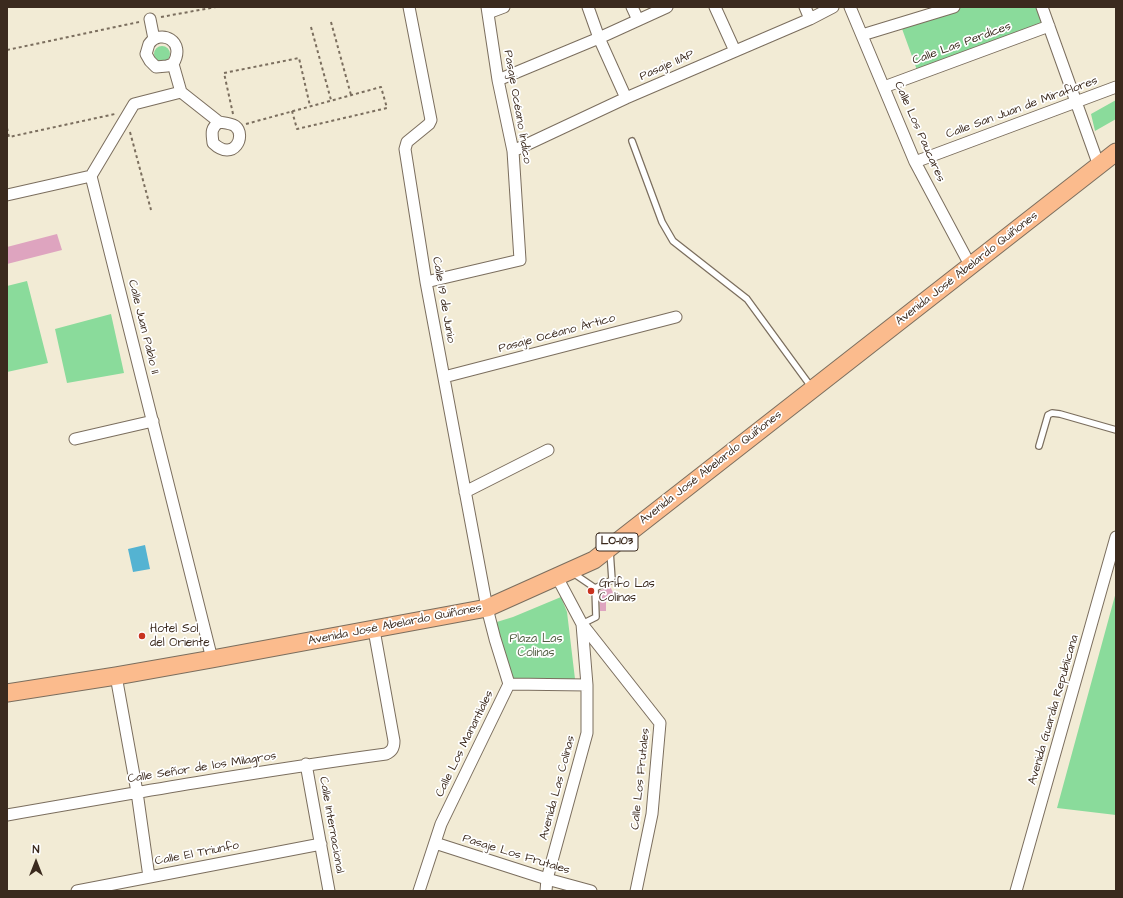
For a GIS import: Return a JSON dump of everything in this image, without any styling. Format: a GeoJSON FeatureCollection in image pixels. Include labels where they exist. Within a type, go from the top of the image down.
{"type":"FeatureCollection","features":[{"type":"Feature","properties":{"kind":"main road","name":"Avenida José Abelardo Quiñones"},"geometry":{"type":"LineString","coordinates":[[7,693],[212,659],[487,608],[594,560],[1116,152]]}},
{"type":"Feature","properties":{"kind":"street","name":"Calle 19 de Junio"},"geometry":{"type":"LineString","coordinates":[[408,7],[431,120],[407,142],[405,149],[426,282],[487,608]]}},
{"type":"Feature","properties":{"kind":"street"},"geometry":{"type":"LineString","coordinates":[[488,10],[504,7]]}},
{"type":"Feature","properties":{"kind":"street"},"geometry":{"type":"LineString","coordinates":[[588,7],[599,38],[626,98]]}},
{"type":"Feature","properties":{"kind":"street"},"geometry":{"type":"LineString","coordinates":[[632,7],[638,20]]}},
{"type":"Feature","properties":{"kind":"street"},"geometry":{"type":"LineString","coordinates":[[498,80],[599,38],[667,7]]}},
{"type":"Feature","properties":{"kind":"street"},"geometry":{"type":"LineString","coordinates":[[715,7],[735,51]]}},
{"type":"Feature","properties":{"kind":"street"},"geometry":{"type":"LineString","coordinates":[[805,7],[810,19]]}},
{"type":"Feature","properties":{"kind":"street","name":"Pasaje IIAP"},"geometry":{"type":"LineString","coordinates":[[513,150],[626,98],[810,19],[833,7]]}},
{"type":"Feature","properties":{"kind":"street","name":"Calle Los Paucares"},"geometry":{"type":"LineString","coordinates":[[850,7],[915,162],[970,265]]}},
{"type":"Feature","properties":{"kind":"street"},"geometry":{"type":"LineString","coordinates":[[862,35],[954,7]]}},
{"type":"Feature","properties":{"kind":"street"},"geometry":{"type":"LineString","coordinates":[[1042,7],[1098,166]]}},
{"type":"Feature","properties":{"kind":"street","name":"Pasaje Océano Índico"},"geometry":{"type":"LineString","coordinates":[[426,282],[520,260],[513,150],[498,80],[488,10]]}},
{"type":"Feature","properties":{"kind":"street"},"geometry":{"type":"LineString","coordinates":[[150,19],[154,39]]}},
{"type":"Feature","properties":{"kind":"street","name":"Calle Las Perdices"},"geometry":{"type":"LineString","coordinates":[[884,87],[1049,26]]}},
{"type":"Feature","properties":{"kind":"street"},"geometry":{"type":"LineString","coordinates":[[162,37],[169,38],[174,44],[178,50],[177,57],[173,64],[156,68],[150,61],[146,54],[149,45],[154,39],[162,37]]}},
{"type":"Feature","properties":{"kind":"street"},"geometry":{"type":"LineString","coordinates":[[173,64],[181,92],[219,122],[236,127],[239,132],[239,140],[230,150],[223,150],[213,143],[212,133],[214,126],[219,122]]}},
{"type":"Feature","properties":{"kind":"street","name":"Calle San Juan de Miraflores"},"geometry":{"type":"LineString","coordinates":[[915,162],[1116,87]]}},
{"type":"Feature","properties":{"kind":"street"},"geometry":{"type":"LineString","coordinates":[[7,195],[91,176],[134,104],[181,92]]}},
{"type":"Feature","properties":{"kind":"street","name":"Calle Juan Pablo II"},"geometry":{"type":"LineString","coordinates":[[91,176],[212,659]]}},
{"type":"Feature","properties":{"kind":"street","name":"Pasaje Océano Ártico"},"geometry":{"type":"LineString","coordinates":[[444,378],[676,317]]}},
{"type":"Feature","properties":{"kind":"street"},"geometry":{"type":"LineString","coordinates":[[76,439],[153,421]]}},
{"type":"Feature","properties":{"kind":"street"},"geometry":{"type":"LineString","coordinates":[[465,492],[548,450]]}},
{"type":"Feature","properties":{"kind":"street","name":"Avenida Guardia Republicana"},"geometry":{"type":"LineString","coordinates":[[1016,891],[1116,537]]}},
{"type":"Feature","properties":{"kind":"street","name":"Avenida Las Colinas"},"geometry":{"type":"LineString","coordinates":[[546,891],[547,879],[587,733],[587,685],[582,624],[563,574]]}},
{"type":"Feature","properties":{"kind":"street","name":"Calle Los Manantiales"},"geometry":{"type":"LineString","coordinates":[[419,891],[440,824],[509,684],[487,608]]}},
{"type":"Feature","properties":{"kind":"street","name":"Calle Los Frutales"},"geometry":{"type":"LineString","coordinates":[[582,624],[660,723],[652,814],[636,891]]}},
{"type":"Feature","properties":{"kind":"street","name":"Calle Señor de los Milagros"},"geometry":{"type":"LineString","coordinates":[[7,815],[306,764],[386,754],[392,751],[394,741],[374,630]]}},
{"type":"Feature","properties":{"kind":"street"},"geometry":{"type":"LineString","coordinates":[[116,676],[137,792],[149,877]]}},
{"type":"Feature","properties":{"kind":"street"},"geometry":{"type":"LineString","coordinates":[[509,684],[587,685]]}},
{"type":"Feature","properties":{"kind":"street","name":"Calle Internacional"},"geometry":{"type":"LineString","coordinates":[[306,764],[329,891]]}},
{"type":"Feature","properties":{"kind":"street","name":"Pasaje Los Frutales"},"geometry":{"type":"LineString","coordinates":[[435,843],[547,879],[590,891]]}},
{"type":"Feature","properties":{"kind":"street","name":"Calle El Triunfo"},"geometry":{"type":"LineString","coordinates":[[77,891],[130,886],[149,877],[321,844]]}},
{"type":"Feature","properties":{"kind":"lane"},"geometry":{"type":"LineString","coordinates":[[632,141],[662,222],[673,241],[747,299],[813,389]]}},
{"type":"Feature","properties":{"kind":"lane"},"geometry":{"type":"LineString","coordinates":[[1038,446],[1048,415],[1052,413],[1116,430]]}},
{"type":"Feature","properties":{"kind":"lane"},"geometry":{"type":"LineString","coordinates":[[563,574],[595,588],[612,580],[610,548]]}},
{"type":"Feature","properties":{"kind":"lane"},"geometry":{"type":"LineString","coordinates":[[582,624],[596,618],[595,588]]}},
{"type":"Feature","properties":{"kind":"path"},"geometry":{"type":"LineString","coordinates":[[7,50],[150,19],[216,7]]}},
{"type":"Feature","properties":{"kind":"path"},"geometry":{"type":"LineString","coordinates":[[331,22],[351,95]]}},
{"type":"Feature","properties":{"kind":"path"},"geometry":{"type":"LineString","coordinates":[[311,27],[331,100]]}},
{"type":"Feature","properties":{"kind":"path"},"geometry":{"type":"LineString","coordinates":[[292,111],[297,129],[387,108],[381,87],[331,100],[310,106],[292,111],[236,127],[224,73],[299,58],[310,106]]}},
{"type":"Feature","properties":{"kind":"path"},"geometry":{"type":"LineString","coordinates":[[7,128],[9,137],[128,114],[151,210]]}},
{"type":"Feature","properties":{"kind":"green space"},"geometry":{"type":"Polygon","coordinates":[[[962,7],[1038,7],[1045,27],[917,70],[901,26],[962,7]]]}},
{"type":"Feature","properties":{"kind":"green space"},"geometry":{"type":"Polygon","coordinates":[[[159,46],[165,46],[170,51],[168,60],[165,62],[159,62],[154,57],[154,51],[159,46]]]}},
{"type":"Feature","properties":{"kind":"green space"},"geometry":{"type":"Polygon","coordinates":[[[1116,100],[1116,119],[1095,131],[1091,114],[1116,100]]]}},
{"type":"Feature","properties":{"kind":"green space"},"geometry":{"type":"Polygon","coordinates":[[[27,281],[48,363],[7,372],[7,286],[27,281]]]}},
{"type":"Feature","properties":{"kind":"green space"},"geometry":{"type":"Polygon","coordinates":[[[111,314],[124,373],[67,383],[55,329],[111,314]]]}},
{"type":"Feature","properties":{"kind":"green space"},"geometry":{"type":"Polygon","coordinates":[[[1116,592],[1116,815],[1057,808],[1116,592]]]}},
{"type":"Feature","properties":{"kind":"green space","name":"Plaza Las Colinas"},"geometry":{"type":"Polygon","coordinates":[[[561,597],[567,612],[575,679],[573,682],[504,680],[487,625],[513,617],[561,597]]]}},
{"type":"Feature","properties":{"kind":"water"},"geometry":{"type":"Polygon","coordinates":[[[145,545],[150,569],[133,572],[128,549],[145,545]]]}},
{"type":"Feature","properties":{"kind":"building"},"geometry":{"type":"Polygon","coordinates":[[[57,234],[62,250],[7,264],[7,247],[57,234]]]}},
{"type":"Feature","properties":{"kind":"building"},"geometry":{"type":"Polygon","coordinates":[[[610,586],[614,595],[606,600],[606,611],[600,611],[599,591],[610,586]]]}},
{"type":"Feature","properties":{"kind":"place","name":"Grifo Las Colinas"},"geometry":{"type":"Point","coordinates":[591,591]}},
{"type":"Feature","properties":{"kind":"place","name":"Hotel Sol del Oriente"},"geometry":{"type":"Point","coordinates":[142,636]}}]}
